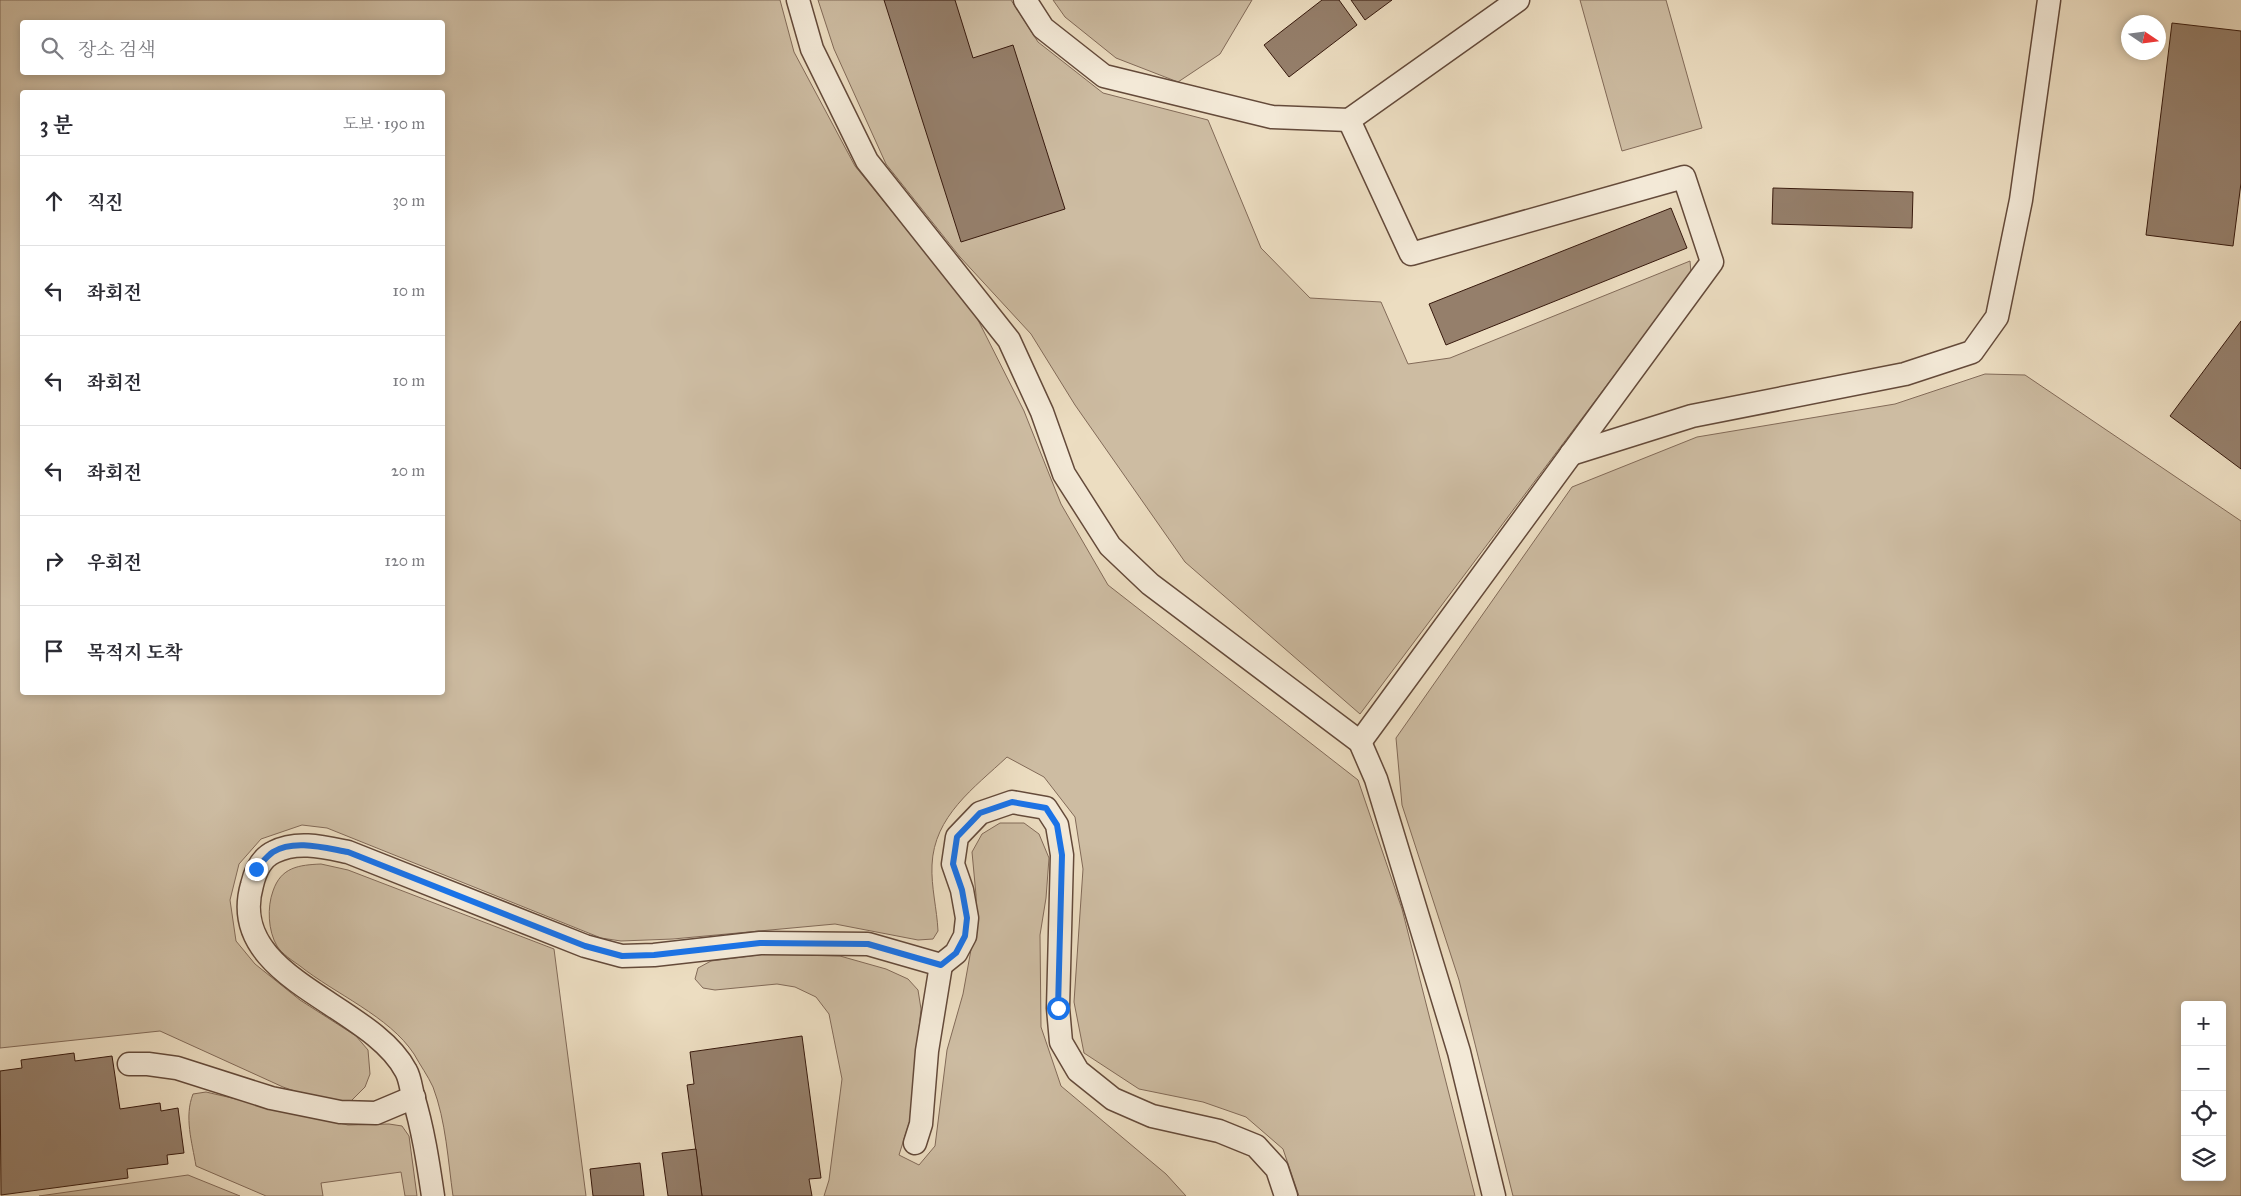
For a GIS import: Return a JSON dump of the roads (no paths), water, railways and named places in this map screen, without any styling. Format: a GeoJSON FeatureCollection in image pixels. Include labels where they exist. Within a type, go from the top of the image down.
{"type":"FeatureCollection","features":[{"type":"Feature","properties":{"kind":"lane"},"geometry":{"type":"LineString","coordinates":[[798,0],[812,49],[867,161],[1008,340],[1042,412],[1064,474],[1110,546],[1150,584],[1360,742],[1376,779],[1448,1015],[1494,1196]]}},
{"type":"Feature","properties":{"kind":"lane"},"geometry":{"type":"LineString","coordinates":[[1025,0],[1043,28],[1104,76],[1272,116],[1349,120],[1518,0]]}},
{"type":"Feature","properties":{"kind":"lane"},"geometry":{"type":"LineString","coordinates":[[1570,454],[1692,416],[1905,374],[1972,352],[1997,317],[2021,200],[2049,0]]}},
{"type":"Feature","properties":{"kind":"lane"},"geometry":{"type":"LineString","coordinates":[[1349,120],[1411,254],[1684,177],[1712,262],[1360,742]]}},
{"type":"Feature","properties":{"kind":"lane"},"geometry":{"type":"LineString","coordinates":[[915,1143],[922,1124],[927,1050],[941,965],[956,953],[965,936],[967,918],[962,890],[953,864],[957,837],[980,813],[1012,802],[1046,808],[1057,825],[1062,855],[1058,999],[1061,1042],[1078,1071],[1113,1099],[1152,1116],[1219,1131],[1256,1146],[1277,1169],[1286,1196]]}},
{"type":"Feature","properties":{"kind":"lane"},"geometry":{"type":"LineString","coordinates":[[433,1196],[423,1129],[406,1071],[387,1045],[354,1017],[307,990],[278,968],[262,949],[251,922],[249,894],[256,869],[272,852],[291,846],[323,847],[348,852],[585,946],[622,956],[654,955],[760,943],[868,944],[941,965]]}},
{"type":"Feature","properties":{"kind":"lane"},"geometry":{"type":"LineString","coordinates":[[128,1064],[177,1068],[270,1098],[340,1112],[376,1113],[414,1097]]}}]}
